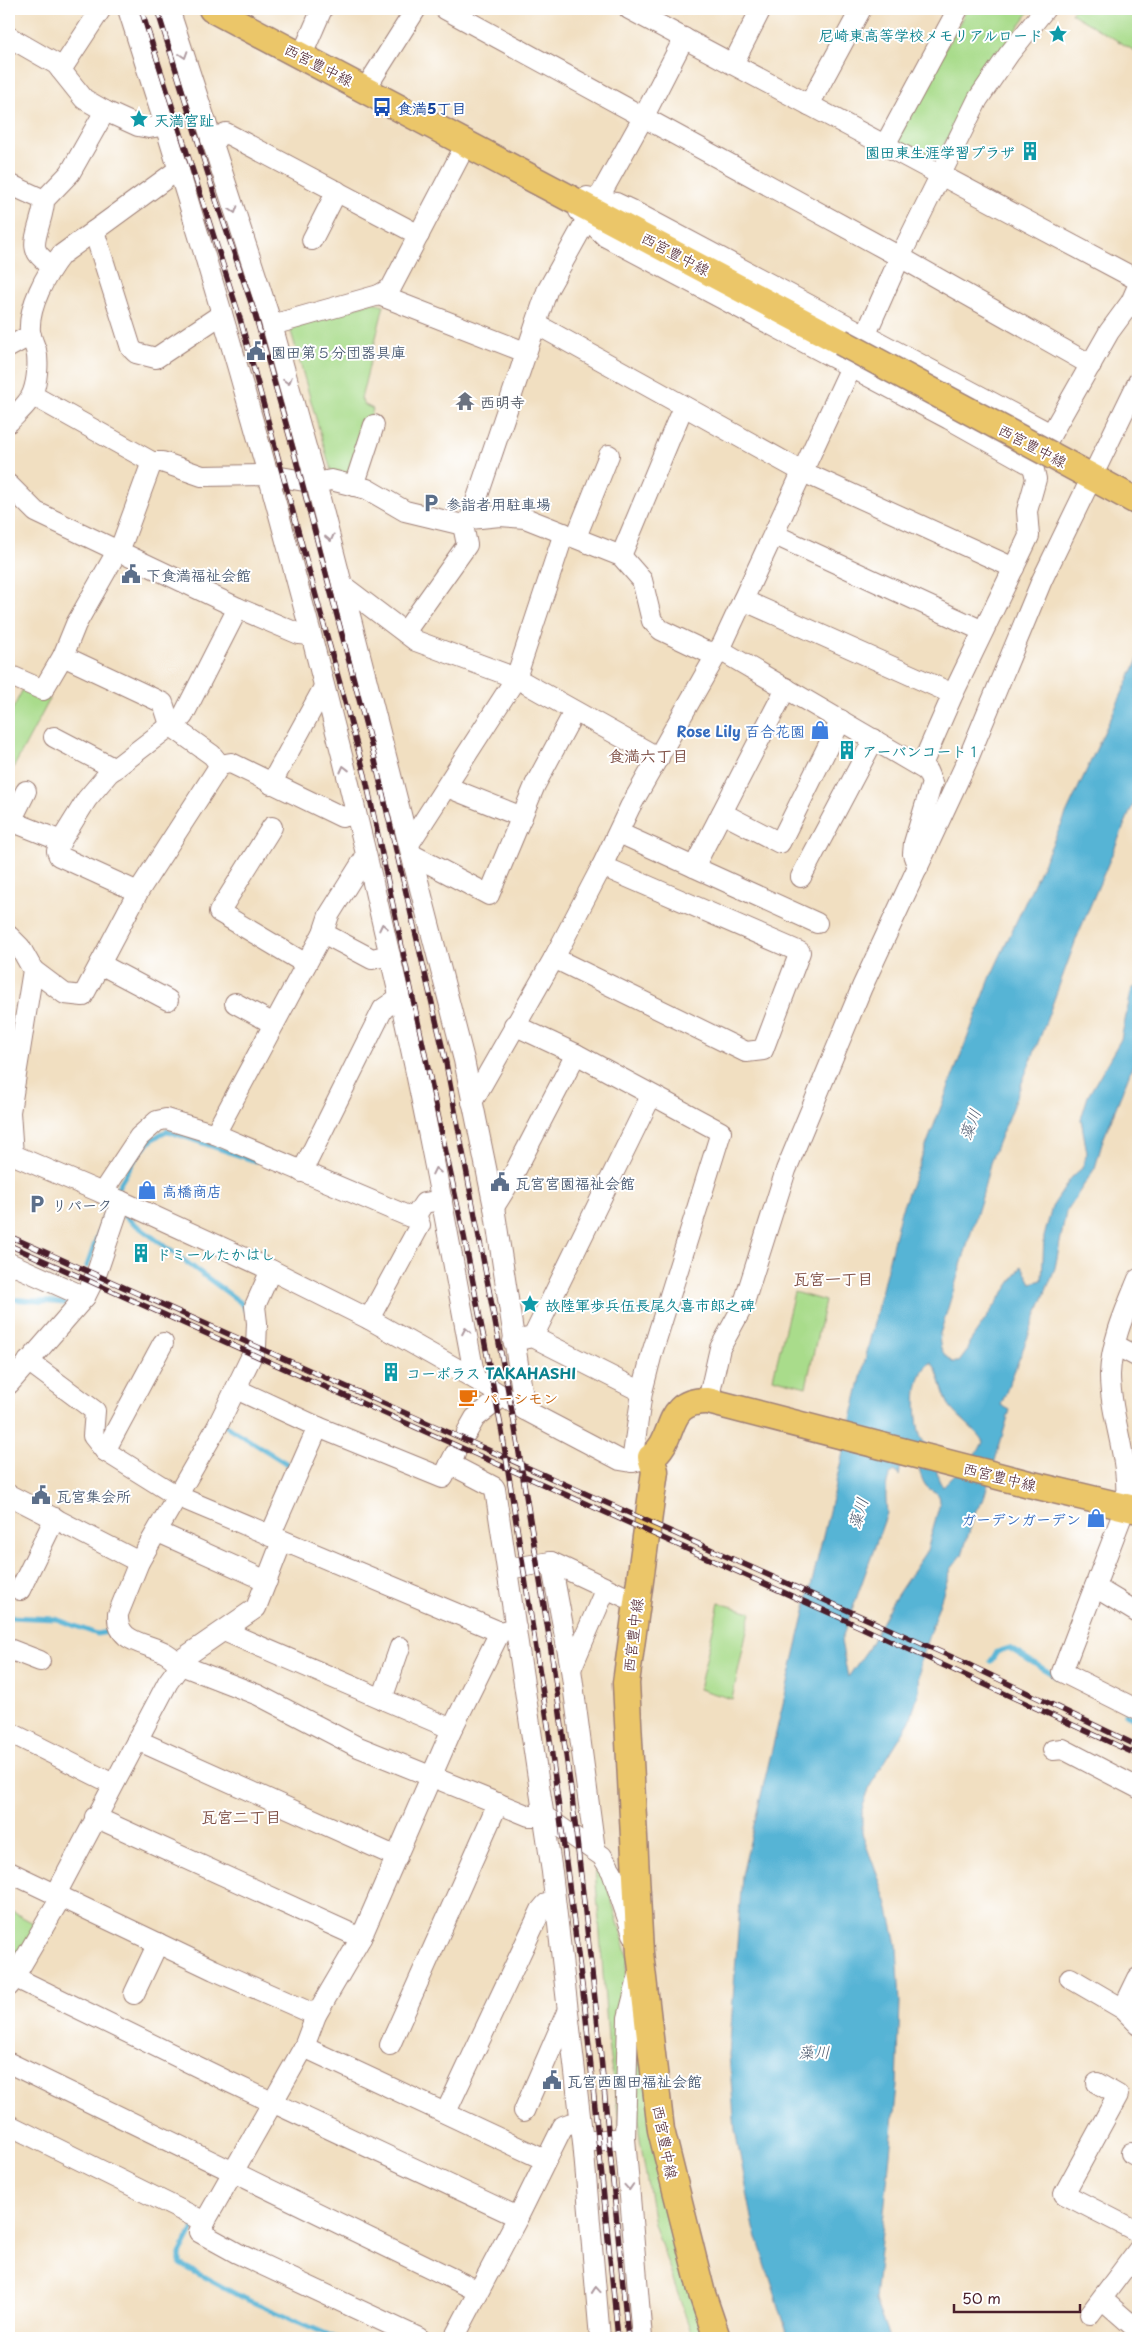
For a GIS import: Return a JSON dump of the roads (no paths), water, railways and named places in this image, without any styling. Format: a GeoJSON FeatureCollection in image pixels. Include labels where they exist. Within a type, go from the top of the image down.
{"type":"FeatureCollection","features":[{"type":"Feature","properties":{"kind":"main road","name":"西宮豊中線"},"geometry":{"type":"LineString","coordinates":[[212,9],[366,88],[1138,502]]}},
{"type":"Feature","properties":{"kind":"main road"},"geometry":{"type":"LineString","coordinates":[[642,1460],[663,1448],[671,1421],[676,1414],[692,1402],[716,1402]]}},
{"type":"Feature","properties":{"kind":"main road","name":"西宮豊中線"},"geometry":{"type":"LineString","coordinates":[[716,1402],[1132,1509]]}},
{"type":"Feature","properties":{"kind":"main road","name":"西宮豊中線"},"geometry":{"type":"LineString","coordinates":[[642,1460],[655,1471],[626,1684],[640,1959],[661,2130],[702,2294],[717,2338]]}},
{"type":"Feature","properties":{"kind":"street"},"geometry":{"type":"LineString","coordinates":[[61,70],[101,9]]}},
{"type":"Feature","properties":{"kind":"street"},"geometry":{"type":"LineString","coordinates":[[128,9],[166,125],[222,314],[269,475],[311,635],[400,997],[442,1200],[476,1379]]}},
{"type":"Feature","properties":{"kind":"street"},"geometry":{"type":"LineString","coordinates":[[169,9],[272,325],[316,483],[464,1060],[523,1339],[525,1410]]}},
{"type":"Feature","properties":{"kind":"street"},"geometry":{"type":"LineString","coordinates":[[302,55],[322,9]]}},
{"type":"Feature","properties":{"kind":"street"},"geometry":{"type":"LineString","coordinates":[[366,88],[416,9]]}},
{"type":"Feature","properties":{"kind":"street"},"geometry":{"type":"LineString","coordinates":[[445,9],[900,257],[1091,365]]}},
{"type":"Feature","properties":{"kind":"street"},"geometry":{"type":"LineString","coordinates":[[629,9],[1138,280]]}},
{"type":"Feature","properties":{"kind":"street"},"geometry":{"type":"LineString","coordinates":[[733,64],[761,9]]}},
{"type":"Feature","properties":{"kind":"street"},"geometry":{"type":"LineString","coordinates":[[809,104],[861,9]]}},
{"type":"Feature","properties":{"kind":"street"},"geometry":{"type":"LineString","coordinates":[[885,145],[958,9]]}},
{"type":"Feature","properties":{"kind":"street"},"geometry":{"type":"LineString","coordinates":[[866,334],[900,257],[942,176],[978,100],[1009,54],[1044,9]]}},
{"type":"Feature","properties":{"kind":"street"},"geometry":{"type":"LineString","coordinates":[[9,38],[56,64],[84,99],[105,111],[138,126],[149,128],[166,125]]}},
{"type":"Feature","properties":{"kind":"street"},"geometry":{"type":"LineString","coordinates":[[405,632],[467,545],[466,522],[547,291],[643,118],[684,38]]}},
{"type":"Feature","properties":{"kind":"street"},"geometry":{"type":"LineString","coordinates":[[52,267],[37,253],[35,248],[37,231],[45,210],[44,200],[70,173],[105,111]]}},
{"type":"Feature","properties":{"kind":"street"},"geometry":{"type":"LineString","coordinates":[[211,140],[226,133],[419,235]]}},
{"type":"Feature","properties":{"kind":"street"},"geometry":{"type":"LineString","coordinates":[[272,325],[379,295],[391,288],[467,142]]}},
{"type":"Feature","properties":{"kind":"street"},"geometry":{"type":"LineString","coordinates":[[9,422],[32,394],[36,379],[37,353],[31,335],[31,320],[38,294],[52,267],[61,255],[179,169]]}},
{"type":"Feature","properties":{"kind":"street"},"geometry":{"type":"LineString","coordinates":[[9,184],[44,200]]}},
{"type":"Feature","properties":{"kind":"street"},"geometry":{"type":"LineString","coordinates":[[312,240],[337,191]]}},
{"type":"Feature","properties":{"kind":"street"},"geometry":{"type":"LineString","coordinates":[[592,209],[631,210],[866,334],[1045,452]]}},
{"type":"Feature","properties":{"kind":"street"},"geometry":{"type":"LineString","coordinates":[[592,209],[606,236],[851,367],[1045,452]]}},
{"type":"Feature","properties":{"kind":"street"},"geometry":{"type":"LineString","coordinates":[[94,231],[131,348],[136,353],[156,358],[222,314]]}},
{"type":"Feature","properties":{"kind":"street"},"geometry":{"type":"LineString","coordinates":[[921,767],[953,694],[1029,536],[1027,511],[1045,452],[1109,332],[1131,302],[1138,286]]}},
{"type":"Feature","properties":{"kind":"street"},"geometry":{"type":"LineString","coordinates":[[379,295],[525,352]]}},
{"type":"Feature","properties":{"kind":"street"},"geometry":{"type":"LineString","coordinates":[[536,324],[803,472],[1014,568]]}},
{"type":"Feature","properties":{"kind":"street"},"geometry":{"type":"LineString","coordinates":[[9,347],[31,335]]}},
{"type":"Feature","properties":{"kind":"street"},"geometry":{"type":"LineString","coordinates":[[472,1102],[554,958],[619,833],[630,807],[717,652],[774,535],[851,367]]}},
{"type":"Feature","properties":{"kind":"street"},"geometry":{"type":"LineString","coordinates":[[716,1402],[720,1348],[743,1306],[786,1170],[862,987],[968,759],[1042,580],[1100,481],[1138,382]]}},
{"type":"Feature","properties":{"kind":"street"},"geometry":{"type":"LineString","coordinates":[[32,394],[152,462],[162,462],[202,476],[252,477],[269,475],[316,483],[331,480],[367,490],[405,511],[466,522],[500,516],[525,518],[621,556],[642,580],[652,621],[661,630],[705,651],[727,654],[927,771],[932,783],[914,843],[913,854],[918,868]]}},
{"type":"Feature","properties":{"kind":"street"},"geometry":{"type":"LineString","coordinates":[[621,556],[683,407]]}},
{"type":"Feature","properties":{"kind":"street"},"geometry":{"type":"LineString","coordinates":[[354,486],[374,425]]}},
{"type":"Feature","properties":{"kind":"street"},"geometry":{"type":"LineString","coordinates":[[410,849],[516,678],[570,535],[609,455]]}},
{"type":"Feature","properties":{"kind":"street"},"geometry":{"type":"LineString","coordinates":[[9,675],[42,690],[62,656],[76,624],[122,541],[152,462]]}},
{"type":"Feature","properties":{"kind":"street"},"geometry":{"type":"LineString","coordinates":[[9,485],[36,512],[238,608],[299,634],[311,635]]}},
{"type":"Feature","properties":{"kind":"street"},"geometry":{"type":"LineString","coordinates":[[774,535],[983,631]]}},
{"type":"Feature","properties":{"kind":"street"},"geometry":{"type":"LineString","coordinates":[[342,584],[416,641],[516,678],[659,758]]}},
{"type":"Feature","properties":{"kind":"street"},"geometry":{"type":"LineString","coordinates":[[743,600],[953,694]]}},
{"type":"Feature","properties":{"kind":"street"},"geometry":{"type":"LineString","coordinates":[[138,892],[59,856],[57,851],[61,840],[86,799],[115,769],[183,716],[238,608]]}},
{"type":"Feature","properties":{"kind":"street"},"geometry":{"type":"LineString","coordinates":[[62,656],[163,702],[170,726],[212,755],[220,765]]}},
{"type":"Feature","properties":{"kind":"street"},"geometry":{"type":"LineString","coordinates":[[271,784],[324,687]]}},
{"type":"Feature","properties":{"kind":"street"},"geometry":{"type":"LineString","coordinates":[[694,867],[786,688]]}},
{"type":"Feature","properties":{"kind":"street"},"geometry":{"type":"LineString","coordinates":[[410,849],[489,895],[534,785],[574,712]]}},
{"type":"Feature","properties":{"kind":"street"},"geometry":{"type":"LineString","coordinates":[[722,813],[780,843],[841,720]]}},
{"type":"Feature","properties":{"kind":"street"},"geometry":{"type":"LineString","coordinates":[[54,737],[115,769]]}},
{"type":"Feature","properties":{"kind":"street"},"geometry":{"type":"LineString","coordinates":[[801,877],[874,739]]}},
{"type":"Feature","properties":{"kind":"street"},"geometry":{"type":"LineString","coordinates":[[9,936],[20,947],[33,970],[65,994],[83,996],[138,892],[220,765],[231,763],[342,817],[356,814]]}},
{"type":"Feature","properties":{"kind":"street"},"geometry":{"type":"LineString","coordinates":[[447,787],[522,816]]}},
{"type":"Feature","properties":{"kind":"street"},"geometry":{"type":"LineString","coordinates":[[26,791],[11,821],[61,840]]}},
{"type":"Feature","properties":{"kind":"street"},"geometry":{"type":"LineString","coordinates":[[272,827],[219,912],[306,964]]}},
{"type":"Feature","properties":{"kind":"street"},"geometry":{"type":"LineString","coordinates":[[619,833],[817,923]]}},
{"type":"Feature","properties":{"kind":"street"},"geometry":{"type":"LineString","coordinates":[[214,1134],[324,933],[329,915],[366,856]]}},
{"type":"Feature","properties":{"kind":"street"},"geometry":{"type":"LineString","coordinates":[[554,958],[746,1052],[763,1050],[800,952],[602,866]]}},
{"type":"Feature","properties":{"kind":"street"},"geometry":{"type":"LineString","coordinates":[[324,933],[372,959],[390,955]]}},
{"type":"Feature","properties":{"kind":"street"},"geometry":{"type":"LineString","coordinates":[[100,964],[168,1000]]}},
{"type":"Feature","properties":{"kind":"street"},"geometry":{"type":"LineString","coordinates":[[33,970],[10,1112],[11,1154],[271,1270],[369,1319],[476,1379],[525,1410],[620,1460],[642,1460],[642,1392],[721,1132],[576,1054],[514,1026]]}},
{"type":"Feature","properties":{"kind":"street"},"geometry":{"type":"LineString","coordinates":[[307,1173],[383,1009],[400,997]]}},
{"type":"Feature","properties":{"kind":"street"},"geometry":{"type":"LineString","coordinates":[[235,1003],[274,1024]]}},
{"type":"Feature","properties":{"kind":"street"},"geometry":{"type":"LineString","coordinates":[[494,1207],[522,1159],[576,1054]]}},
{"type":"Feature","properties":{"kind":"street"},"geometry":{"type":"LineString","coordinates":[[523,1339],[651,1096]]}},
{"type":"Feature","properties":{"kind":"street"},"geometry":{"type":"LineString","coordinates":[[9,1384],[85,1297],[96,1275],[112,1198],[138,1137],[157,1121],[166,1119],[214,1134],[410,1217],[416,1215],[424,1203],[442,1200]]}},
{"type":"Feature","properties":{"kind":"street"},"geometry":{"type":"LineString","coordinates":[[369,1319],[420,1225],[416,1215]]}},
{"type":"Feature","properties":{"kind":"street"},"geometry":{"type":"LineString","coordinates":[[9,1263],[85,1297]]}},
{"type":"Feature","properties":{"kind":"street"},"geometry":{"type":"LineString","coordinates":[[179,1667],[173,1656],[127,1637],[120,1630],[118,1614],[139,1562],[206,1449],[256,1347],[257,1323],[255,1306],[271,1270]]}},
{"type":"Feature","properties":{"kind":"street"},"geometry":{"type":"LineString","coordinates":[[1138,1279],[1115,1345],[1110,1374],[1112,1395],[1131,1473],[1127,1497],[1132,1509],[1095,1587],[1062,1672],[1138,1710]]}},
{"type":"Feature","properties":{"kind":"street"},"geometry":{"type":"LineString","coordinates":[[523,1339],[642,1392]]}},
{"type":"Feature","properties":{"kind":"street"},"geometry":{"type":"LineString","coordinates":[[105,1451],[163,1343]]}},
{"type":"Feature","properties":{"kind":"street"},"geometry":{"type":"LineString","coordinates":[[1115,1345],[1138,1357]]}},
{"type":"Feature","properties":{"kind":"street"},"geometry":{"type":"LineString","coordinates":[[28,1361],[95,1411],[94,1440],[105,1451],[177,1496],[276,1539],[508,1630]]}},
{"type":"Feature","properties":{"kind":"street"},"geometry":{"type":"LineString","coordinates":[[236,1389],[318,1427],[443,1478],[452,1459],[494,1487],[507,1569],[508,1630],[544,1816],[555,1903],[583,2142],[600,2338]]}},
{"type":"Feature","properties":{"kind":"street"},"geometry":{"type":"LineString","coordinates":[[467,1432],[475,1418],[503,1396]]}},
{"type":"Feature","properties":{"kind":"street"},"geometry":{"type":"LineString","coordinates":[[318,1427],[276,1539],[267,1581],[256,1608],[182,1660],[168,1682],[95,1817],[58,1897],[11,1982],[518,2217]]}},
{"type":"Feature","properties":{"kind":"street"},"geometry":{"type":"LineString","coordinates":[[9,1495],[139,1562]]}},
{"type":"Feature","properties":{"kind":"street"},"geometry":{"type":"LineString","coordinates":[[20,1590],[55,1518]]}},
{"type":"Feature","properties":{"kind":"street"},"geometry":{"type":"LineString","coordinates":[[158,1532],[267,1581]]}},
{"type":"Feature","properties":{"kind":"street"},"geometry":{"type":"LineString","coordinates":[[507,1569],[551,1562],[636,1602]]}},
{"type":"Feature","properties":{"kind":"street"},"geometry":{"type":"LineString","coordinates":[[551,1562],[570,1669],[595,1850]]}},
{"type":"Feature","properties":{"kind":"street"},"geometry":{"type":"LineString","coordinates":[[1095,1587],[1138,1613]]}},
{"type":"Feature","properties":{"kind":"street"},"geometry":{"type":"LineString","coordinates":[[570,1669],[606,1588]]}},
{"type":"Feature","properties":{"kind":"street"},"geometry":{"type":"LineString","coordinates":[[419,2338],[202,2236],[199,2232],[304,2047],[316,2015],[361,1938],[452,1729],[508,1630]]}},
{"type":"Feature","properties":{"kind":"street"},"geometry":{"type":"LineString","coordinates":[[224,1631],[452,1729]]}},
{"type":"Feature","properties":{"kind":"street"},"geometry":{"type":"LineString","coordinates":[[382,1699],[400,1647]]}},
{"type":"Feature","properties":{"kind":"street"},"geometry":{"type":"LineString","coordinates":[[9,1649],[40,1661]]}},
{"type":"Feature","properties":{"kind":"street"},"geometry":{"type":"LineString","coordinates":[[179,1667],[194,1669],[258,1695],[356,1746],[498,1804],[529,1816],[544,1816],[595,1850],[608,1863],[640,1959],[628,2018],[625,2138],[642,2338]]}},
{"type":"Feature","properties":{"kind":"street"},"geometry":{"type":"LineString","coordinates":[[9,1732],[30,1750],[113,1784]]}},
{"type":"Feature","properties":{"kind":"street"},"geometry":{"type":"LineString","coordinates":[[137,1740],[397,1857]]}},
{"type":"Feature","properties":{"kind":"street"},"geometry":{"type":"LineString","coordinates":[[1053,1750],[1063,1749],[1138,1788]]}},
{"type":"Feature","properties":{"kind":"street"},"geometry":{"type":"LineString","coordinates":[[390,2045],[498,1804]]}},
{"type":"Feature","properties":{"kind":"street"},"geometry":{"type":"LineString","coordinates":[[95,1817],[361,1938]]}},
{"type":"Feature","properties":{"kind":"street"},"geometry":{"type":"LineString","coordinates":[[9,1872],[214,1970],[316,2015]]}},
{"type":"Feature","properties":{"kind":"street"},"geometry":{"type":"LineString","coordinates":[[446,2112],[540,1910],[546,1904],[555,1903]]}},
{"type":"Feature","properties":{"kind":"street"},"geometry":{"type":"LineString","coordinates":[[134,1994],[158,1943]]}},
{"type":"Feature","properties":{"kind":"street"},"geometry":{"type":"LineString","coordinates":[[1070,1978],[1122,2010],[1138,2024]]}},
{"type":"Feature","properties":{"kind":"street"},"geometry":{"type":"LineString","coordinates":[[1122,2010],[1138,1978]]}},
{"type":"Feature","properties":{"kind":"street"},"geometry":{"type":"LineString","coordinates":[[524,2111],[568,2010]]}},
{"type":"Feature","properties":{"kind":"street"},"geometry":{"type":"LineString","coordinates":[[304,2047],[546,2160]]}},
{"type":"Feature","properties":{"kind":"street"},"geometry":{"type":"LineString","coordinates":[[9,2064],[478,2291]]}},
{"type":"Feature","properties":{"kind":"street"},"geometry":{"type":"LineString","coordinates":[[1097,2083],[1118,2095],[1060,2201],[1138,2232]]}},
{"type":"Feature","properties":{"kind":"street"},"geometry":{"type":"LineString","coordinates":[[454,2338],[518,2217],[563,2126],[580,2120]]}},
{"type":"Feature","properties":{"kind":"street"},"geometry":{"type":"LineString","coordinates":[[9,2125],[205,2222]]}},
{"type":"Feature","properties":{"kind":"street"},"geometry":{"type":"LineString","coordinates":[[583,2142],[625,2138]]}},
{"type":"Feature","properties":{"kind":"street"},"geometry":{"type":"LineString","coordinates":[[1138,2250],[1096,2306],[1134,2326],[1138,2321]]}},
{"type":"Feature","properties":{"kind":"water","name":"藻川"},"geometry":{"type":"Polygon","coordinates":[[[1138,659],[1138,793],[1077,937],[1041,1035],[990,1163],[982,1197],[940,1334],[942,1350],[952,1362],[959,1362],[968,1350],[969,1343],[1022,1266],[1031,1283],[1042,1280],[1044,1237],[1052,1207],[1071,1178],[1082,1168],[1087,1153],[1081,1119],[1088,1096],[1121,1039],[1132,988],[1138,986],[1138,1052],[1103,1140],[1095,1168],[1066,1212],[1055,1268],[1001,1405],[1010,1410],[983,1501],[976,1510],[962,1555],[951,1569],[920,1662],[919,1691],[910,1721],[870,1786],[862,1809],[862,1834],[887,1901],[897,1945],[900,2003],[897,2086],[875,2300],[889,2338],[789,2338],[754,2228],[735,2130],[729,2055],[742,1875],[900,1214],[991,976],[1138,659]],[[931,1362],[925,1368],[918,1385],[916,1407],[920,1435],[933,1453],[938,1479],[943,1486],[979,1450],[983,1442],[977,1433],[949,1405],[934,1365],[931,1362]],[[918,1462],[901,1465],[899,1476],[895,1471],[891,1474],[887,1484],[887,1513],[841,1641],[848,1677],[868,1649],[891,1604],[927,1550],[940,1499],[938,1494],[924,1483],[918,1462]]]}},
{"type":"Feature","properties":{"kind":"waterway"},"geometry":{"type":"LineString","coordinates":[[114,1194],[142,1150],[150,1142],[167,1131],[255,1161]]}},
{"type":"Feature","properties":{"kind":"waterway"},"geometry":{"type":"LineString","coordinates":[[87,1266],[110,1201]]}},
{"type":"Feature","properties":{"kind":"waterway"},"geometry":{"type":"LineString","coordinates":[[124,1216],[240,1302],[247,1312]]}},
{"type":"Feature","properties":{"kind":"waterway"},"geometry":{"type":"LineString","coordinates":[[9,1299],[65,1303],[71,1296]]}},
{"type":"Feature","properties":{"kind":"waterway"},"geometry":{"type":"LineString","coordinates":[[223,1424],[294,1468]]}},
{"type":"Feature","properties":{"kind":"waterway"},"geometry":{"type":"LineString","coordinates":[[9,1617],[56,1619],[97,1634],[108,1632]]}},
{"type":"Feature","properties":{"kind":"waterway"},"geometry":{"type":"LineString","coordinates":[[112,1621],[108,1632],[118,1638]]}},
{"type":"Feature","properties":{"kind":"waterway"},"geometry":{"type":"LineString","coordinates":[[991,1661],[997,1652],[1009,1648],[1057,1677]]}},
{"type":"Feature","properties":{"kind":"waterway"},"geometry":{"type":"LineString","coordinates":[[1126,1714],[1138,1722]]}},
{"type":"Feature","properties":{"kind":"waterway"},"geometry":{"type":"LineString","coordinates":[[193,2229],[180,2254],[180,2264],[243,2298],[336,2338]]}},
{"type":"Feature","properties":{"kind":"railway"},"geometry":{"type":"LineString","coordinates":[[141,9],[239,315],[365,775],[464,1236],[502,1432],[549,1732],[585,2008],[618,2338]]}},
{"type":"Feature","properties":{"kind":"railway"},"geometry":{"type":"LineString","coordinates":[[157,9],[217,203],[255,314],[293,449],[374,756],[446,1063],[514,1422],[549,1636],[572,1797],[598,2026],[628,2338]]}},
{"type":"Feature","properties":{"kind":"railway"},"geometry":{"type":"LineString","coordinates":[[9,1236],[963,1662],[1138,1746]]}},
{"type":"Feature","properties":{"kind":"railway"},"geometry":{"type":"LineString","coordinates":[[9,1245],[841,1618],[1138,1755]]}},
{"type":"Feature","properties":{"kind":"place","name":"尼崎東高等学校メモリアルロード"},"geometry":{"type":"Point","coordinates":[1058,34]}},
{"type":"Feature","properties":{"kind":"place","name":"食満5丁目"},"geometry":{"type":"Point","coordinates":[382,107]}},
{"type":"Feature","properties":{"kind":"place","name":"天満宮趾"},"geometry":{"type":"Point","coordinates":[139,119]}},
{"type":"Feature","properties":{"kind":"place","name":"園田東生涯学習プラザ"},"geometry":{"type":"Point","coordinates":[1030,151]}},
{"type":"Feature","properties":{"kind":"place","name":"園田第５分団器具庫"},"geometry":{"type":"Point","coordinates":[256,351]}},
{"type":"Feature","properties":{"kind":"place","name":"西明寺"},"geometry":{"type":"Point","coordinates":[465,401]}},
{"type":"Feature","properties":{"kind":"place","name":"参詣者用駐車場"},"geometry":{"type":"Point","coordinates":[431,503]}},
{"type":"Feature","properties":{"kind":"place","name":"下食満福祉会館"},"geometry":{"type":"Point","coordinates":[131,574]}},
{"type":"Feature","properties":{"kind":"place","name":"Rose Lily 百合花園"},"geometry":{"type":"Point","coordinates":[820,730]}},
{"type":"Feature","properties":{"kind":"place","name":"アーバンコート１"},"geometry":{"type":"Point","coordinates":[847,750]}},
{"type":"Feature","properties":{"kind":"place","name":"瓦宮宮園福祉会館"},"geometry":{"type":"Point","coordinates":[500,1182]}},
{"type":"Feature","properties":{"kind":"place","name":"高橋商店"},"geometry":{"type":"Point","coordinates":[147,1190]}},
{"type":"Feature","properties":{"kind":"place","name":"リパーク"},"geometry":{"type":"Point","coordinates":[37,1204]}},
{"type":"Feature","properties":{"kind":"place","name":"ドミールたかはし"},"geometry":{"type":"Point","coordinates":[141,1253]}},
{"type":"Feature","properties":{"kind":"place","name":"故陸軍歩兵伍長尾久喜市郎之碑"},"geometry":{"type":"Point","coordinates":[530,1304]}},
{"type":"Feature","properties":{"kind":"place","name":"コーポラス TAKAHASHI"},"geometry":{"type":"Point","coordinates":[391,1372]}},
{"type":"Feature","properties":{"kind":"place","name":"パーシモン"},"geometry":{"type":"Point","coordinates":[468,1397]}},
{"type":"Feature","properties":{"kind":"place","name":"瓦宮集会所"},"geometry":{"type":"Point","coordinates":[41,1495]}},
{"type":"Feature","properties":{"kind":"place","name":"ガーデンガーデン"},"geometry":{"type":"Point","coordinates":[1096,1518]}},
{"type":"Feature","properties":{"kind":"place","name":"瓦宮西園田福祉会館"},"geometry":{"type":"Point","coordinates":[552,2080]}},
{"type":"Feature","properties":{"kind":"district","name":"食満六丁目"},"geometry":{"type":"Point","coordinates":[648,755]}},
{"type":"Feature","properties":{"kind":"district","name":"瓦宮一丁目"},"geometry":{"type":"Point","coordinates":[833,1278]}},
{"type":"Feature","properties":{"kind":"district","name":"瓦宮二丁目"},"geometry":{"type":"Point","coordinates":[241,1816]}}]}
